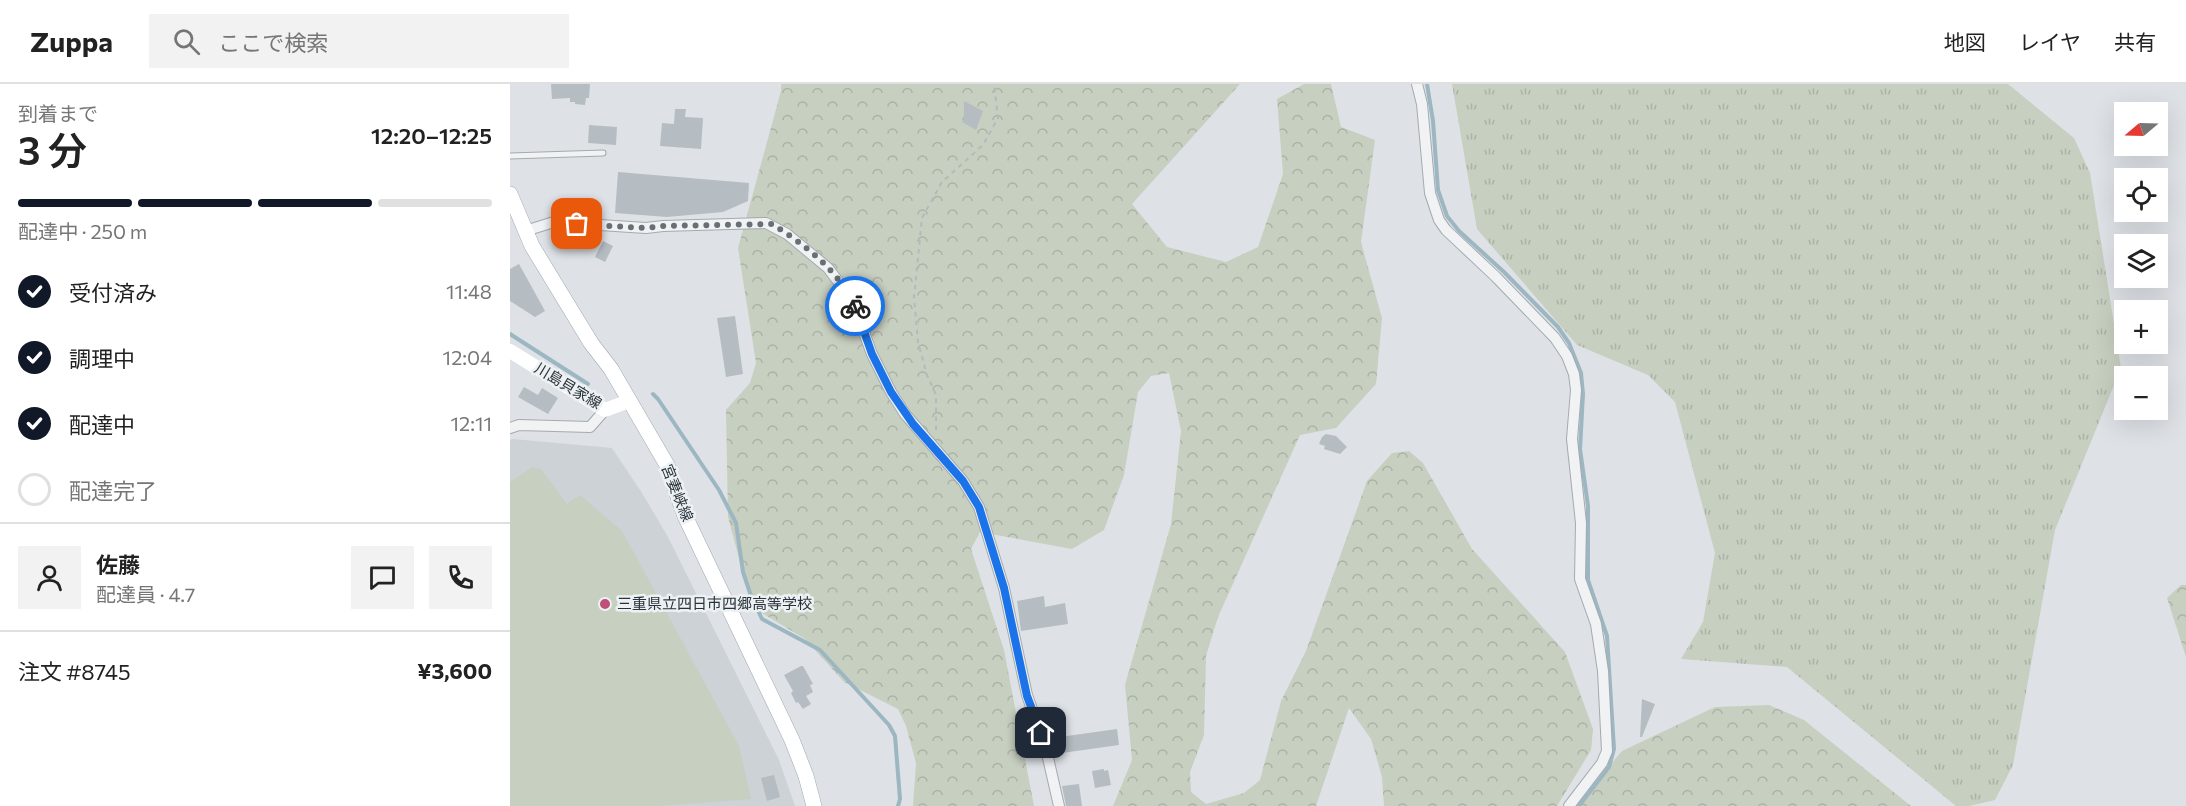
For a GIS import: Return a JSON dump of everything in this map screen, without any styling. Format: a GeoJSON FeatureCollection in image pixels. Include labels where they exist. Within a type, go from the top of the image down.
{"type":"FeatureCollection","features":[{"type":"Feature","properties":{"kind":"main road","name":"宮妻峡線"},"geometry":{"type":"LineString","coordinates":[[510,194],[525,231],[591,343],[611,369],[667,465],[685,516],[792,740],[806,776],[814,806]]}},
{"type":"Feature","properties":{"kind":"main road","name":"川島貝家線"},"geometry":{"type":"LineString","coordinates":[[510,351],[605,410],[629,401]]}},
{"type":"Feature","properties":{"kind":"street"},"geometry":{"type":"LineString","coordinates":[[1417,84],[1422,104],[1430,193],[1439,220],[1446,230],[1496,277],[1555,338],[1567,356],[1574,374],[1576,390],[1572,439],[1581,524],[1580,579],[1596,624],[1603,671],[1607,751],[1602,763],[1569,806]]}},
{"type":"Feature","properties":{"kind":"street"},"geometry":{"type":"LineString","coordinates":[[525,231],[554,222],[646,228],[772,224],[818,259],[840,281],[852,300],[872,354],[891,392],[905,414],[963,481],[979,507],[1004,588],[1027,696],[1047,749],[1059,806]]}},
{"type":"Feature","properties":{"kind":"street"},"geometry":{"type":"LineString","coordinates":[[510,428],[519,424],[590,427],[605,410]]}},
{"type":"Feature","properties":{"kind":"lane"},"geometry":{"type":"LineString","coordinates":[[510,156],[603,153]]}},
{"type":"Feature","properties":{"kind":"path"},"geometry":{"type":"LineString","coordinates":[[935,448],[936,395],[927,375],[918,342],[914,297],[922,218],[942,182],[983,145],[998,118],[994,84]]}},
{"type":"Feature","properties":{"kind":"shaded area","name":"三重県立四日市四郷高等学校"},"geometry":{"type":"Polygon","coordinates":[[[510,440],[612,448],[668,537],[779,760],[795,806],[510,806],[510,440]]]}},
{"type":"Feature","properties":{"kind":"green space"},"geometry":{"type":"Polygon","coordinates":[[[781,84],[1240,84],[1132,204],[1167,247],[1226,262],[1258,247],[1283,174],[1277,99],[1304,84],[1331,84],[1341,127],[1375,140],[1361,242],[1382,318],[1376,384],[1336,428],[1300,435],[1218,617],[1206,656],[1204,735],[1190,772],[1191,792],[1206,804],[1244,793],[1260,780],[1281,701],[1306,651],[1367,481],[1392,453],[1409,451],[1423,463],[1472,549],[1565,652],[1593,729],[1591,750],[1557,806],[1384,806],[1382,777],[1371,739],[1349,708],[1316,806],[1113,806],[1132,760],[1125,685],[1171,524],[1181,431],[1169,373],[1151,376],[1138,392],[1124,475],[1104,530],[1072,549],[980,532],[971,549],[1004,650],[1034,806],[913,806],[916,763],[906,726],[898,709],[844,682],[805,639],[752,607],[728,517],[726,410],[750,383],[756,363],[738,248],[781,84]]]}},
{"type":"Feature","properties":{"kind":"green space"},"geometry":{"type":"Polygon","coordinates":[[[1452,84],[2008,84],[2074,138],[2090,173],[2114,324],[2114,354],[2119,354],[2121,366],[2114,366],[2114,385],[2055,530],[2013,765],[1995,800],[1969,806],[1956,806],[1787,667],[1681,659],[1703,622],[1715,553],[1675,402],[1648,375],[1577,345],[1477,229],[1452,84]]]}},
{"type":"Feature","properties":{"kind":"green space","name":"三重県立四日市四郷高等学校"},"geometry":{"type":"Polygon","coordinates":[[[532,467],[541,469],[567,504],[580,495],[622,531],[739,746],[751,799],[659,806],[510,806],[510,482],[532,467]]]}},
{"type":"Feature","properties":{"kind":"green space"},"geometry":{"type":"Polygon","coordinates":[[[2181,585],[2186,585],[2186,657],[2167,598],[2181,585]]]}},
{"type":"Feature","properties":{"kind":"green space"},"geometry":{"type":"Polygon","coordinates":[[[1769,705],[1804,720],[1911,806],[1575,806],[1622,751],[1715,707],[1769,705]]]}},
{"type":"Feature","properties":{"kind":"building"},"geometry":{"type":"Polygon","coordinates":[[[551,84],[590,84],[589,98],[586,98],[585,105],[570,102],[570,98],[552,99],[551,84]]]}},
{"type":"Feature","properties":{"kind":"building"},"geometry":{"type":"Polygon","coordinates":[[[964,101],[983,111],[976,130],[962,122],[964,101]]]}},
{"type":"Feature","properties":{"kind":"building"},"geometry":{"type":"Polygon","coordinates":[[[675,109],[686,109],[685,117],[703,118],[701,149],[660,146],[662,123],[674,124],[675,109]]]}},
{"type":"Feature","properties":{"kind":"building"},"geometry":{"type":"Polygon","coordinates":[[[589,125],[617,127],[616,145],[588,143],[589,125]]]}},
{"type":"Feature","properties":{"kind":"building"},"geometry":{"type":"Polygon","coordinates":[[[618,172],[749,183],[748,201],[723,212],[667,217],[615,213],[618,172]]]}},
{"type":"Feature","properties":{"kind":"building"},"geometry":{"type":"Polygon","coordinates":[[[603,241],[613,246],[605,262],[595,257],[603,241]]]}},
{"type":"Feature","properties":{"kind":"building"},"geometry":{"type":"Polygon","coordinates":[[[519,264],[545,311],[535,317],[510,301],[510,269],[519,264]]]}},
{"type":"Feature","properties":{"kind":"building"},"geometry":{"type":"Polygon","coordinates":[[[735,316],[743,374],[726,377],[717,318],[735,316]]]}},
{"type":"Feature","properties":{"kind":"building"},"geometry":{"type":"Polygon","coordinates":[[[524,387],[538,395],[542,388],[558,398],[548,414],[518,397],[524,387]]]}},
{"type":"Feature","properties":{"kind":"building"},"geometry":{"type":"Polygon","coordinates":[[[1326,434],[1336,436],[1347,447],[1340,454],[1324,449],[1325,446],[1319,444],[1326,434]]]}},
{"type":"Feature","properties":{"kind":"building"},"geometry":{"type":"Polygon","coordinates":[[[1044,596],[1045,607],[1065,603],[1068,624],[1021,631],[1017,601],[1044,596]]]}},
{"type":"Feature","properties":{"kind":"building"},"geometry":{"type":"Polygon","coordinates":[[[801,666],[813,684],[810,685],[813,692],[806,696],[811,704],[803,709],[798,702],[796,703],[791,693],[793,691],[784,675],[801,666]]]}},
{"type":"Feature","properties":{"kind":"building"},"geometry":{"type":"Polygon","coordinates":[[[1642,699],[1655,704],[1642,737],[1640,737],[1642,699]]]}},
{"type":"Feature","properties":{"kind":"building"},"geometry":{"type":"Polygon","coordinates":[[[1117,729],[1119,745],[1055,754],[1053,741],[1061,740],[1060,737],[1117,729]]]}},
{"type":"Feature","properties":{"kind":"building"},"geometry":{"type":"Polygon","coordinates":[[[1104,769],[1104,771],[1108,770],[1111,785],[1095,788],[1092,771],[1104,769]]]}},
{"type":"Feature","properties":{"kind":"building"},"geometry":{"type":"Polygon","coordinates":[[[774,775],[780,797],[767,801],[761,778],[774,775]]]}},
{"type":"Feature","properties":{"kind":"building"},"geometry":{"type":"Polygon","coordinates":[[[1079,784],[1082,806],[1066,806],[1062,786],[1079,784]]]}},
{"type":"Feature","properties":{"kind":"waterway"},"geometry":{"type":"LineString","coordinates":[[1427,84],[1433,121],[1438,190],[1447,216],[1459,231],[1504,272],[1558,327],[1569,343],[1581,373],[1583,394],[1580,449],[1588,506],[1588,580],[1607,636],[1614,749],[1609,767],[1579,806]]}},
{"type":"Feature","properties":{"kind":"waterway"},"geometry":{"type":"LineString","coordinates":[[510,334],[588,384]]}},
{"type":"Feature","properties":{"kind":"waterway"},"geometry":{"type":"LineString","coordinates":[[653,394],[719,490],[736,523],[743,572],[762,619],[820,650],[889,725],[895,736],[900,799],[898,806]]}},
{"type":"Feature","properties":{"kind":"way so far"},"geometry":{"type":"LineString","coordinates":[[577,224],[622,228],[772,224],[828,268],[840,281],[855,306]]}},
{"type":"Feature","properties":{"kind":"place","name":"三重県立四日市四郷高等学校"},"geometry":{"type":"Point","coordinates":[605,604]}},
{"type":"Feature","properties":{"kind":"route"},"geometry":{"type":"LineString","coordinates":[[855,306],[872,354],[891,392],[921,434],[963,481],[979,507],[1004,588],[1027,696],[1041,733]]}}]}
